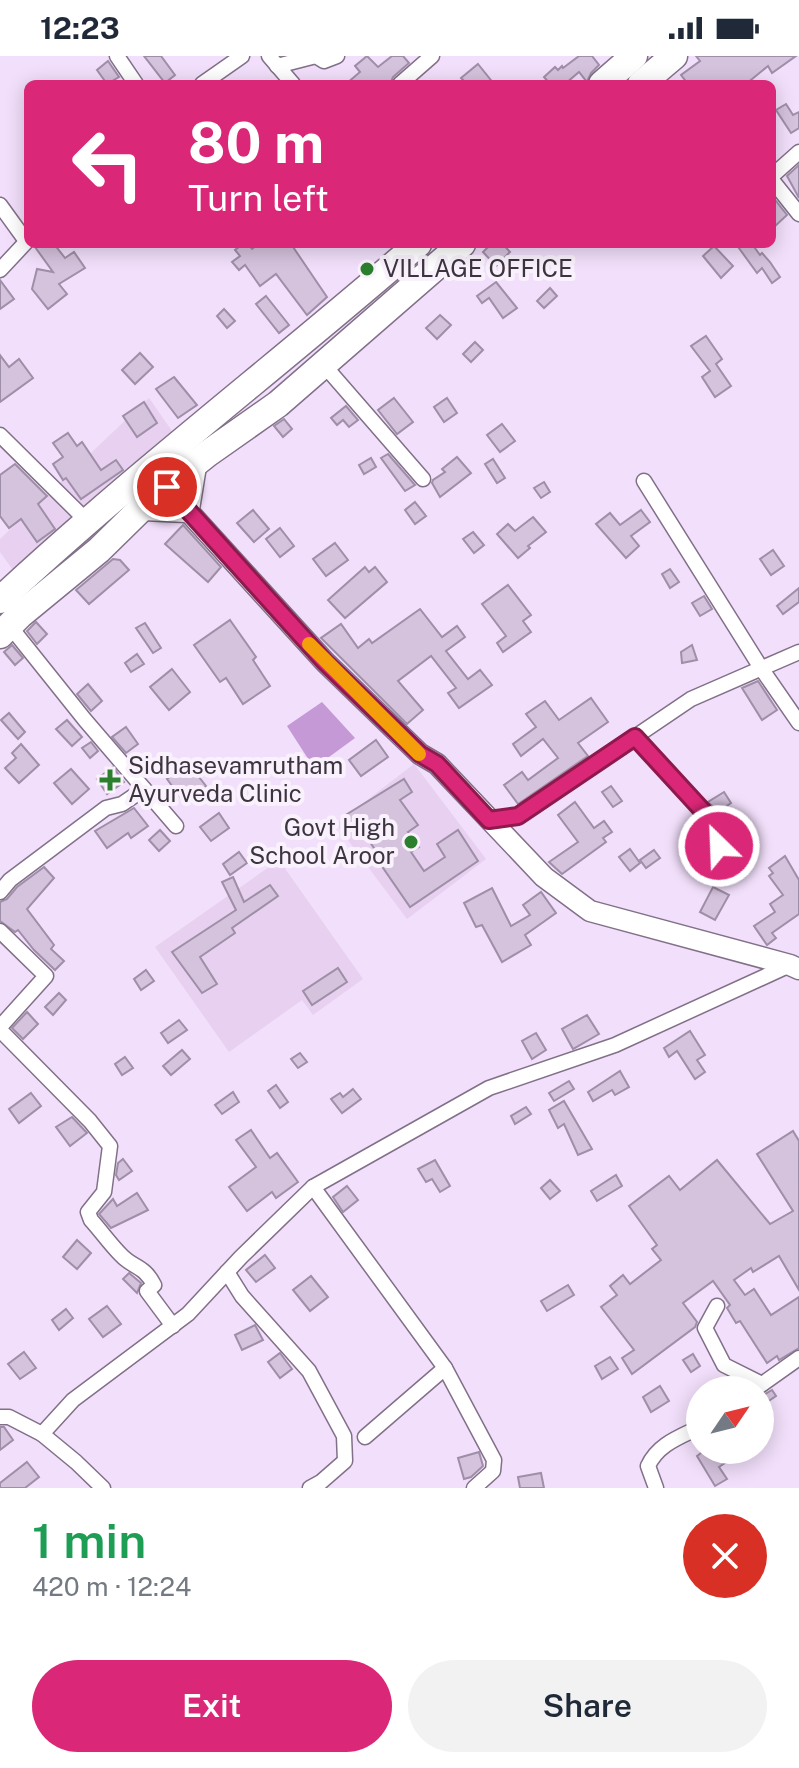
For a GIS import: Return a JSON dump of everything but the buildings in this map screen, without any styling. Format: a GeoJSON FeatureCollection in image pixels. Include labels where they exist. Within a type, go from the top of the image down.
{"type":"FeatureCollection","features":[{"type":"Feature","properties":{"kind":"highway"},"geometry":{"type":"LineString","coordinates":[[607,80],[634,56]]}},
{"type":"Feature","properties":{"kind":"highway"},"geometry":{"type":"LineString","coordinates":[[646,80],[674,56]]}},
{"type":"Feature","properties":{"kind":"highway"},"geometry":{"type":"LineString","coordinates":[[0,600],[413,248]]}},
{"type":"Feature","properties":{"kind":"highway"},"geometry":{"type":"LineString","coordinates":[[5,630],[99,550],[143,507],[278,404],[457,248]]}},
{"type":"Feature","properties":{"kind":"highway"},"geometry":{"type":"LineString","coordinates":[[143,507],[186,509],[193,466]]}},
{"type":"Feature","properties":{"kind":"main road"},"geometry":{"type":"LineString","coordinates":[[167,487],[325,662],[420,754],[437,764],[544,877],[590,911],[795,967]]}},
{"type":"Feature","properties":{"kind":"street"},"geometry":{"type":"LineString","coordinates":[[117,56],[133,80]]}},
{"type":"Feature","properties":{"kind":"street"},"geometry":{"type":"LineString","coordinates":[[208,80],[242,56]]}},
{"type":"Feature","properties":{"kind":"street"},"geometry":{"type":"LineString","coordinates":[[273,61],[316,56],[324,61],[337,56]]}},
{"type":"Feature","properties":{"kind":"street"},"geometry":{"type":"LineString","coordinates":[[405,80],[432,56]]}},
{"type":"Feature","properties":{"kind":"street"},"geometry":{"type":"LineString","coordinates":[[273,61],[290,80]]}},
{"type":"Feature","properties":{"kind":"street"},"geometry":{"type":"LineString","coordinates":[[776,174],[799,152]]}},
{"type":"Feature","properties":{"kind":"street"},"geometry":{"type":"LineString","coordinates":[[776,183],[799,214]]}},
{"type":"Feature","properties":{"kind":"street"},"geometry":{"type":"LineString","coordinates":[[0,205],[24,236]]}},
{"type":"Feature","properties":{"kind":"street"},"geometry":{"type":"LineString","coordinates":[[0,270],[24,243]]}},
{"type":"Feature","properties":{"kind":"street"},"geometry":{"type":"LineString","coordinates":[[323,364],[423,479]]}},
{"type":"Feature","properties":{"kind":"street"},"geometry":{"type":"LineString","coordinates":[[0,435],[88,522]]}},
{"type":"Feature","properties":{"kind":"street"},"geometry":{"type":"LineString","coordinates":[[644,481],[799,723]]}},
{"type":"Feature","properties":{"kind":"street"},"geometry":{"type":"LineString","coordinates":[[5,630],[176,826]]}},
{"type":"Feature","properties":{"kind":"street"},"geometry":{"type":"LineString","coordinates":[[489,820],[518,816],[691,699],[799,652]]}},
{"type":"Feature","properties":{"kind":"street"},"geometry":{"type":"LineString","coordinates":[[635,737],[720,833],[719,846],[702,864]]}},
{"type":"Feature","properties":{"kind":"street"},"geometry":{"type":"LineString","coordinates":[[0,892],[10,880],[106,808],[122,804],[144,789]]}},
{"type":"Feature","properties":{"kind":"street"},"geometry":{"type":"LineString","coordinates":[[0,931],[46,976],[0,1029],[90,1121],[110,1146],[104,1192],[88,1212],[91,1220],[124,1259],[150,1276],[154,1285],[147,1291],[173,1326]]}},
{"type":"Feature","properties":{"kind":"street"},"geometry":{"type":"LineString","coordinates":[[42,1434],[73,1400],[188,1314],[313,1187],[489,1088],[615,1045],[795,967]]}},
{"type":"Feature","properties":{"kind":"street"},"geometry":{"type":"LineString","coordinates":[[313,1187],[445,1368],[494,1460],[493,1471],[474,1488]]}},
{"type":"Feature","properties":{"kind":"street"},"geometry":{"type":"LineString","coordinates":[[227,1272],[242,1296],[309,1371],[344,1436],[345,1461],[318,1486]]}},
{"type":"Feature","properties":{"kind":"street"},"geometry":{"type":"LineString","coordinates":[[717,1306],[705,1328],[724,1365],[741,1376]]}},
{"type":"Feature","properties":{"kind":"street"},"geometry":{"type":"LineString","coordinates":[[774,1376],[799,1358]]}},
{"type":"Feature","properties":{"kind":"street"},"geometry":{"type":"LineString","coordinates":[[365,1437],[445,1368]]}},
{"type":"Feature","properties":{"kind":"street"},"geometry":{"type":"LineString","coordinates":[[0,1417],[9,1417],[42,1434],[103,1488]]}},
{"type":"Feature","properties":{"kind":"street"},"geometry":{"type":"LineString","coordinates":[[656,1488],[648,1466],[654,1454],[686,1435]]}},
{"type":"Feature","properties":{"kind":"shaded area"},"geometry":{"type":"Polygon","coordinates":[[[149,398],[172,431],[13,570],[0,552],[0,539],[149,398]]]}},
{"type":"Feature","properties":{"kind":"shaded area"},"geometry":{"type":"Polygon","coordinates":[[[322,702],[355,738],[314,768],[287,726],[322,702]]]}},
{"type":"Feature","properties":{"kind":"shaded area","name":"Govt High School Aroor"},"geometry":{"type":"Polygon","coordinates":[[[414,764],[486,859],[407,919],[336,824],[414,764]]]}},
{"type":"Feature","properties":{"kind":"shaded area"},"geometry":{"type":"Polygon","coordinates":[[[279,860],[363,979],[313,1015],[302,1000],[229,1052],[155,947],[279,860]]]}},
{"type":"Feature","properties":{"kind":"slow traffic"},"geometry":{"type":"LineString","coordinates":[[309,644],[419,754]]}},
{"type":"Feature","properties":{"kind":"place","name":"VILLAGE OFFICE"},"geometry":{"type":"Point","coordinates":[367,269]}},
{"type":"Feature","properties":{"kind":"place","name":"Sidhasevamrutham Ayurveda Clinic"},"geometry":{"type":"Point","coordinates":[110,780]}},
{"type":"Feature","properties":{"kind":"place","name":"Govt High School Aroor"},"geometry":{"type":"Point","coordinates":[411,842]}},
{"type":"Feature","properties":{"kind":"route"},"geometry":{"type":"LineString","coordinates":[[167,487],[325,662],[420,754],[437,764],[489,820],[518,816],[635,737],[714,823],[720,833],[719,846]]}}]}
